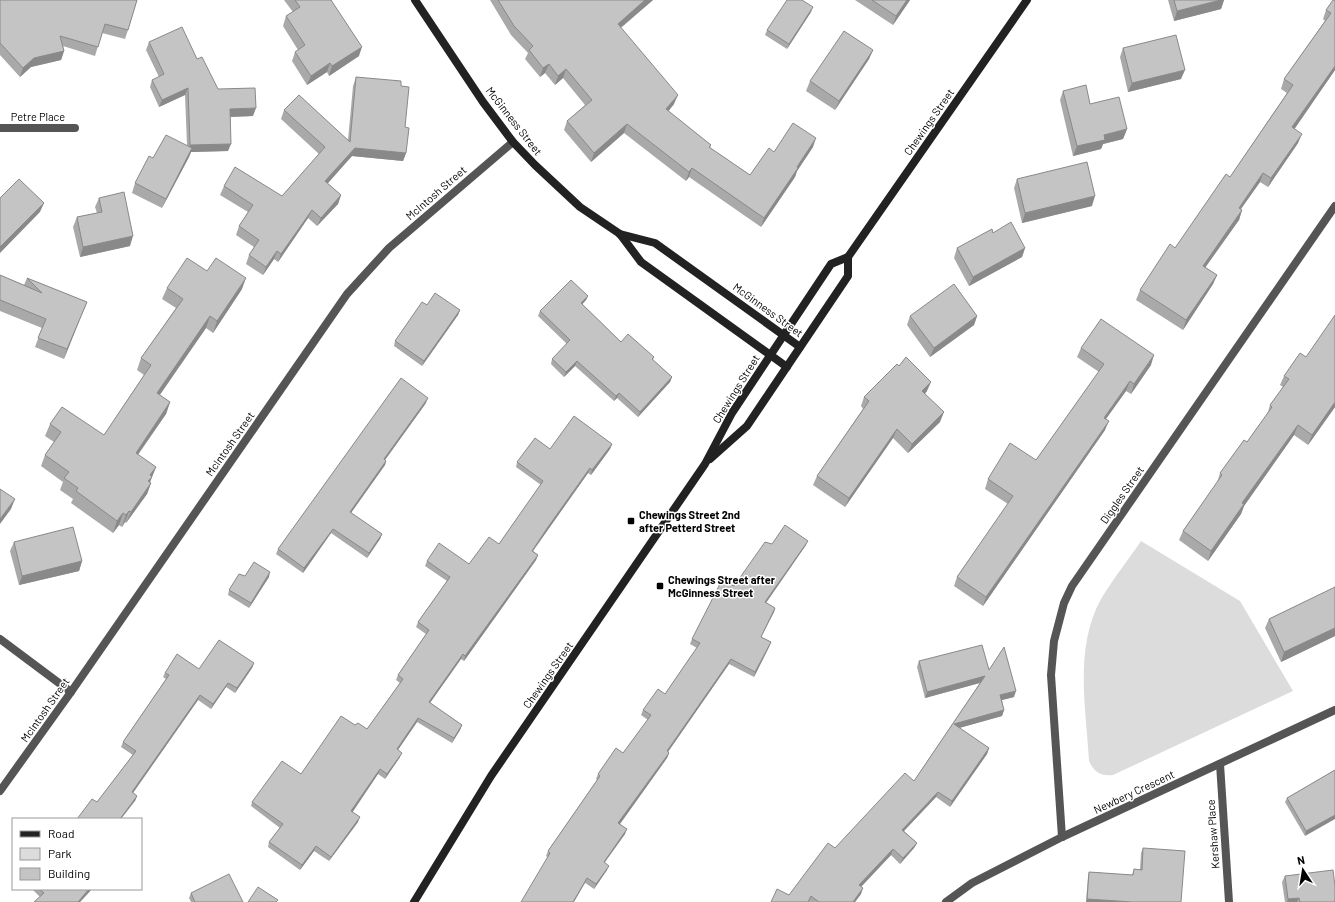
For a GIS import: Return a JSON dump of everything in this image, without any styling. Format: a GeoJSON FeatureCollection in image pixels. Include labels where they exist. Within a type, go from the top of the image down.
{"type":"FeatureCollection","features":[{"type":"Feature","properties":{"kind":"street","name":"McGinness Street"},"geometry":{"type":"LineString","coordinates":[[414,0],[483,102],[514,142],[535,165],[580,207],[620,234],[641,262],[787,366]]}},
{"type":"Feature","properties":{"kind":"street","name":"Chewings Street"},"geometry":{"type":"LineString","coordinates":[[414,902],[491,776],[705,464],[732,413],[831,264],[848,257],[1027,0]]}},
{"type":"Feature","properties":{"kind":"street","name":"Petre Place"},"geometry":{"type":"LineString","coordinates":[[0,128],[75,128]]}},
{"type":"Feature","properties":{"kind":"street","name":"McIntosh Street"},"geometry":{"type":"LineString","coordinates":[[0,791],[71,692],[347,294],[389,248],[514,142]]}},
{"type":"Feature","properties":{"kind":"street","name":"Diggles Street"},"geometry":{"type":"LineString","coordinates":[[1062,837],[1051,675],[1054,640],[1064,603],[1072,586],[1335,206]]}},
{"type":"Feature","properties":{"kind":"street","name":"McGinness Street"},"geometry":{"type":"LineString","coordinates":[[620,234],[655,243],[800,347]]}},
{"type":"Feature","properties":{"kind":"street","name":"Chewings Street"},"geometry":{"type":"LineString","coordinates":[[705,464],[747,426],[848,276],[848,257]]}},
{"type":"Feature","properties":{"kind":"street"},"geometry":{"type":"LineString","coordinates":[[0,639],[71,692]]}},
{"type":"Feature","properties":{"kind":"street","name":"Newbery Crescent"},"geometry":{"type":"LineString","coordinates":[[946,902],[972,883],[1062,837],[1335,710]]}},
{"type":"Feature","properties":{"kind":"street","name":"Kershaw Place"},"geometry":{"type":"LineString","coordinates":[[1220,764],[1229,902]]}},
{"type":"Feature","properties":{"kind":"green space"},"geometry":{"type":"Polygon","coordinates":[[[1141,541],[1240,601],[1293,691],[1113,775],[1105,775],[1098,773],[1089,761],[1084,699],[1087,638],[1101,599],[1141,541]]]}},
{"type":"Feature","properties":{"kind":"building"},"geometry":{"type":"Polygon","coordinates":[[[0,0],[137,0],[128,30],[105,24],[98,47],[60,36],[64,51],[34,58],[23,68],[0,43],[0,0]]]}},
{"type":"Feature","properties":{"kind":"building"},"geometry":{"type":"Polygon","coordinates":[[[295,0],[331,0],[362,47],[332,66],[330,63],[311,76],[295,52],[305,45],[286,16],[300,7],[295,0]]]}},
{"type":"Feature","properties":{"kind":"building"},"geometry":{"type":"Polygon","coordinates":[[[498,0],[645,0],[618,24],[678,95],[666,109],[711,145],[709,147],[750,175],[769,148],[774,152],[793,123],[816,138],[797,167],[798,168],[764,218],[692,168],[689,172],[627,124],[594,153],[567,121],[592,100],[566,69],[558,76],[549,64],[543,68],[529,50],[533,46],[514,26],[498,0]]]}},
{"type":"Feature","properties":{"kind":"building"},"geometry":{"type":"Polygon","coordinates":[[[787,0],[802,0],[813,7],[789,44],[767,30],[787,0]]]}},
{"type":"Feature","properties":{"kind":"building"},"geometry":{"type":"Polygon","coordinates":[[[872,0],[907,0],[896,16],[872,0]]]}},
{"type":"Feature","properties":{"kind":"building"},"geometry":{"type":"Polygon","coordinates":[[[1174,0],[1221,0],[1177,11],[1174,0]]]}},
{"type":"Feature","properties":{"kind":"building"},"geometry":{"type":"Polygon","coordinates":[[[1333,0],[1335,0],[1335,66],[1292,127],[1302,134],[1271,178],[1263,173],[1239,208],[1242,210],[1203,266],[1217,275],[1186,320],[1140,290],[1170,244],[1175,248],[1226,174],[1230,177],[1293,85],[1284,79],[1331,13],[1326,10],[1333,0]]]}},
{"type":"Feature","properties":{"kind":"building"},"geometry":{"type":"Polygon","coordinates":[[[182,27],[197,59],[202,57],[218,89],[255,88],[256,108],[230,109],[231,144],[190,145],[188,88],[162,100],[152,80],[164,74],[149,42],[182,27]]]}},
{"type":"Feature","properties":{"kind":"building"},"geometry":{"type":"Polygon","coordinates":[[[844,31],[873,50],[839,101],[810,81],[844,31]]]}},
{"type":"Feature","properties":{"kind":"building"},"geometry":{"type":"Polygon","coordinates":[[[1176,35],[1185,70],[1132,83],[1123,48],[1176,35]]]}},
{"type":"Feature","properties":{"kind":"building"},"geometry":{"type":"Polygon","coordinates":[[[356,77],[401,81],[401,86],[409,87],[405,127],[409,128],[406,153],[355,148],[325,181],[341,195],[321,218],[312,210],[281,254],[277,251],[266,267],[249,255],[259,240],[239,226],[253,205],[224,186],[235,167],[282,196],[325,147],[284,110],[299,95],[350,142],[356,77]]]}},
{"type":"Feature","properties":{"kind":"building"},"geometry":{"type":"Polygon","coordinates":[[[1086,85],[1090,104],[1119,97],[1127,129],[1104,135],[1105,140],[1077,146],[1063,91],[1086,85]]]}},
{"type":"Feature","properties":{"kind":"building"},"geometry":{"type":"Polygon","coordinates":[[[166,135],[192,148],[166,199],[135,183],[149,156],[153,158],[166,135]]]}},
{"type":"Feature","properties":{"kind":"building"},"geometry":{"type":"Polygon","coordinates":[[[1087,162],[1095,196],[1025,213],[1017,179],[1087,162]]]}},
{"type":"Feature","properties":{"kind":"building"},"geometry":{"type":"Polygon","coordinates":[[[19,179],[44,203],[0,247],[0,198],[19,179]]]}},
{"type":"Feature","properties":{"kind":"building"},"geometry":{"type":"Polygon","coordinates":[[[124,192],[133,236],[83,247],[77,217],[102,212],[99,198],[124,192]]]}},
{"type":"Feature","properties":{"kind":"building"},"geometry":{"type":"Polygon","coordinates":[[[1011,222],[1025,248],[973,277],[957,248],[992,229],[993,233],[1011,222]]]}},
{"type":"Feature","properties":{"kind":"building"},"geometry":{"type":"Polygon","coordinates":[[[187,258],[207,271],[216,258],[246,278],[217,321],[210,316],[157,393],[170,402],[136,453],[156,467],[150,475],[152,477],[148,481],[151,483],[131,512],[129,511],[126,515],[123,513],[117,521],[76,491],[78,488],[64,478],[69,472],[45,455],[61,432],[50,424],[62,407],[104,435],[151,365],[141,358],[183,299],[167,288],[187,258]]]}},
{"type":"Feature","properties":{"kind":"building"},"geometry":{"type":"Polygon","coordinates":[[[0,275],[42,293],[27,278],[87,302],[67,349],[38,338],[46,319],[0,300],[0,275]]]}},
{"type":"Feature","properties":{"kind":"building"},"geometry":{"type":"Polygon","coordinates":[[[571,280],[588,296],[581,303],[621,342],[628,334],[654,357],[652,359],[672,377],[640,412],[619,393],[616,396],[577,361],[566,372],[552,359],[570,340],[540,311],[571,280]]]}},
{"type":"Feature","properties":{"kind":"building"},"geometry":{"type":"Polygon","coordinates":[[[954,284],[977,316],[934,348],[910,316],[954,284]]]}},
{"type":"Feature","properties":{"kind":"building"},"geometry":{"type":"Polygon","coordinates":[[[435,293],[460,310],[424,361],[395,341],[422,302],[427,305],[435,293]]]}},
{"type":"Feature","properties":{"kind":"building"},"geometry":{"type":"Polygon","coordinates":[[[1335,315],[1335,402],[1312,435],[1298,425],[1242,503],[1244,504],[1211,551],[1183,531],[1222,475],[1220,473],[1244,440],[1247,442],[1272,407],[1270,405],[1289,379],[1284,376],[1300,353],[1306,357],[1335,315]]]}},
{"type":"Feature","properties":{"kind":"building"},"geometry":{"type":"Polygon","coordinates":[[[1101,319],[1154,355],[1134,384],[1130,381],[1104,418],[1109,421],[986,597],[957,577],[1013,496],[988,479],[1010,443],[1036,460],[1104,364],[1081,348],[1101,319]]]}},
{"type":"Feature","properties":{"kind":"building"},"geometry":{"type":"Polygon","coordinates":[[[906,357],[931,382],[922,391],[944,412],[912,444],[897,429],[849,498],[817,476],[869,401],[864,397],[897,364],[899,366],[906,357]]]}},
{"type":"Feature","properties":{"kind":"building"},"geometry":{"type":"Polygon","coordinates":[[[401,378],[428,398],[384,459],[386,461],[350,512],[382,534],[369,553],[333,529],[304,568],[278,549],[401,378]]]}},
{"type":"Feature","properties":{"kind":"building"},"geometry":{"type":"Polygon","coordinates":[[[574,416],[612,444],[592,470],[590,468],[548,527],[532,551],[538,555],[465,656],[463,654],[429,702],[462,725],[454,738],[418,718],[397,749],[402,753],[387,774],[380,769],[351,811],[360,817],[331,857],[316,846],[302,865],[269,842],[283,824],[252,802],[282,761],[301,774],[341,716],[355,725],[358,723],[367,729],[403,679],[398,675],[429,630],[418,622],[450,577],[427,561],[439,543],[469,564],[489,537],[499,544],[543,481],[517,462],[535,438],[550,449],[574,416]]]}},
{"type":"Feature","properties":{"kind":"building"},"geometry":{"type":"Polygon","coordinates":[[[0,489],[15,499],[0,519],[0,489]]]}},
{"type":"Feature","properties":{"kind":"building"},"geometry":{"type":"Polygon","coordinates":[[[785,525],[808,541],[765,602],[775,608],[761,637],[771,642],[755,672],[731,659],[667,751],[669,753],[618,823],[627,829],[604,862],[609,866],[596,884],[587,878],[573,902],[521,902],[550,853],[548,851],[600,776],[598,774],[616,748],[623,753],[651,715],[643,710],[658,689],[665,694],[700,643],[692,639],[722,580],[734,586],[765,542],[772,544],[785,525]]]}},
{"type":"Feature","properties":{"kind":"building"},"geometry":{"type":"Polygon","coordinates":[[[73,527],[82,561],[22,576],[14,542],[73,527]]]}},
{"type":"Feature","properties":{"kind":"building"},"geometry":{"type":"Polygon","coordinates":[[[254,562],[270,572],[251,603],[229,590],[239,574],[245,576],[254,562]]]}},
{"type":"Feature","properties":{"kind":"building"},"geometry":{"type":"Polygon","coordinates":[[[1335,587],[1335,628],[1284,652],[1269,619],[1335,587]]]}},
{"type":"Feature","properties":{"kind":"building"},"geometry":{"type":"Polygon","coordinates":[[[219,640],[254,663],[237,688],[228,683],[213,704],[200,695],[132,792],[137,796],[121,818],[78,818],[92,799],[97,802],[136,751],[123,742],[169,675],[165,673],[177,654],[199,669],[219,640]]]}},
{"type":"Feature","properties":{"kind":"building"},"geometry":{"type":"Polygon","coordinates":[[[982,645],[989,670],[1004,647],[1016,691],[1000,695],[1004,710],[954,724],[989,748],[952,801],[938,792],[902,830],[917,843],[903,858],[893,849],[859,885],[863,888],[853,902],[819,902],[811,896],[808,902],[771,902],[777,889],[789,895],[828,843],[835,848],[905,773],[914,781],[985,676],[927,692],[919,661],[982,645]]]}},
{"type":"Feature","properties":{"kind":"building"},"geometry":{"type":"Polygon","coordinates":[[[1335,770],[1335,815],[1306,831],[1287,798],[1335,770]]]}},
{"type":"Feature","properties":{"kind":"building"},"geometry":{"type":"Polygon","coordinates":[[[1143,848],[1185,851],[1181,902],[1132,902],[1087,899],[1089,872],[1133,875],[1134,869],[1142,870],[1143,848]]]}},
{"type":"Feature","properties":{"kind":"building"},"geometry":{"type":"Polygon","coordinates":[[[1333,870],[1335,902],[1300,902],[1299,898],[1288,899],[1285,876],[1333,870]]]}},
{"type":"Feature","properties":{"kind":"building"},"geometry":{"type":"Polygon","coordinates":[[[229,874],[243,902],[195,902],[191,893],[229,874]]]}},
{"type":"Feature","properties":{"kind":"building"},"geometry":{"type":"Polygon","coordinates":[[[258,887],[278,900],[276,902],[248,902],[258,887]]]}},
{"type":"Feature","properties":{"kind":"building"},"geometry":{"type":"Polygon","coordinates":[[[40,890],[88,890],[78,902],[34,902],[44,893],[40,890]]]}},
{"type":"Feature","properties":{"kind":"place","name":"Chewings Street 2nd after Petterd Street"},"geometry":{"type":"Point","coordinates":[631,521]}},
{"type":"Feature","properties":{"kind":"place","name":"Chewings Street after McGinness Street"},"geometry":{"type":"Point","coordinates":[660,586]}}]}
